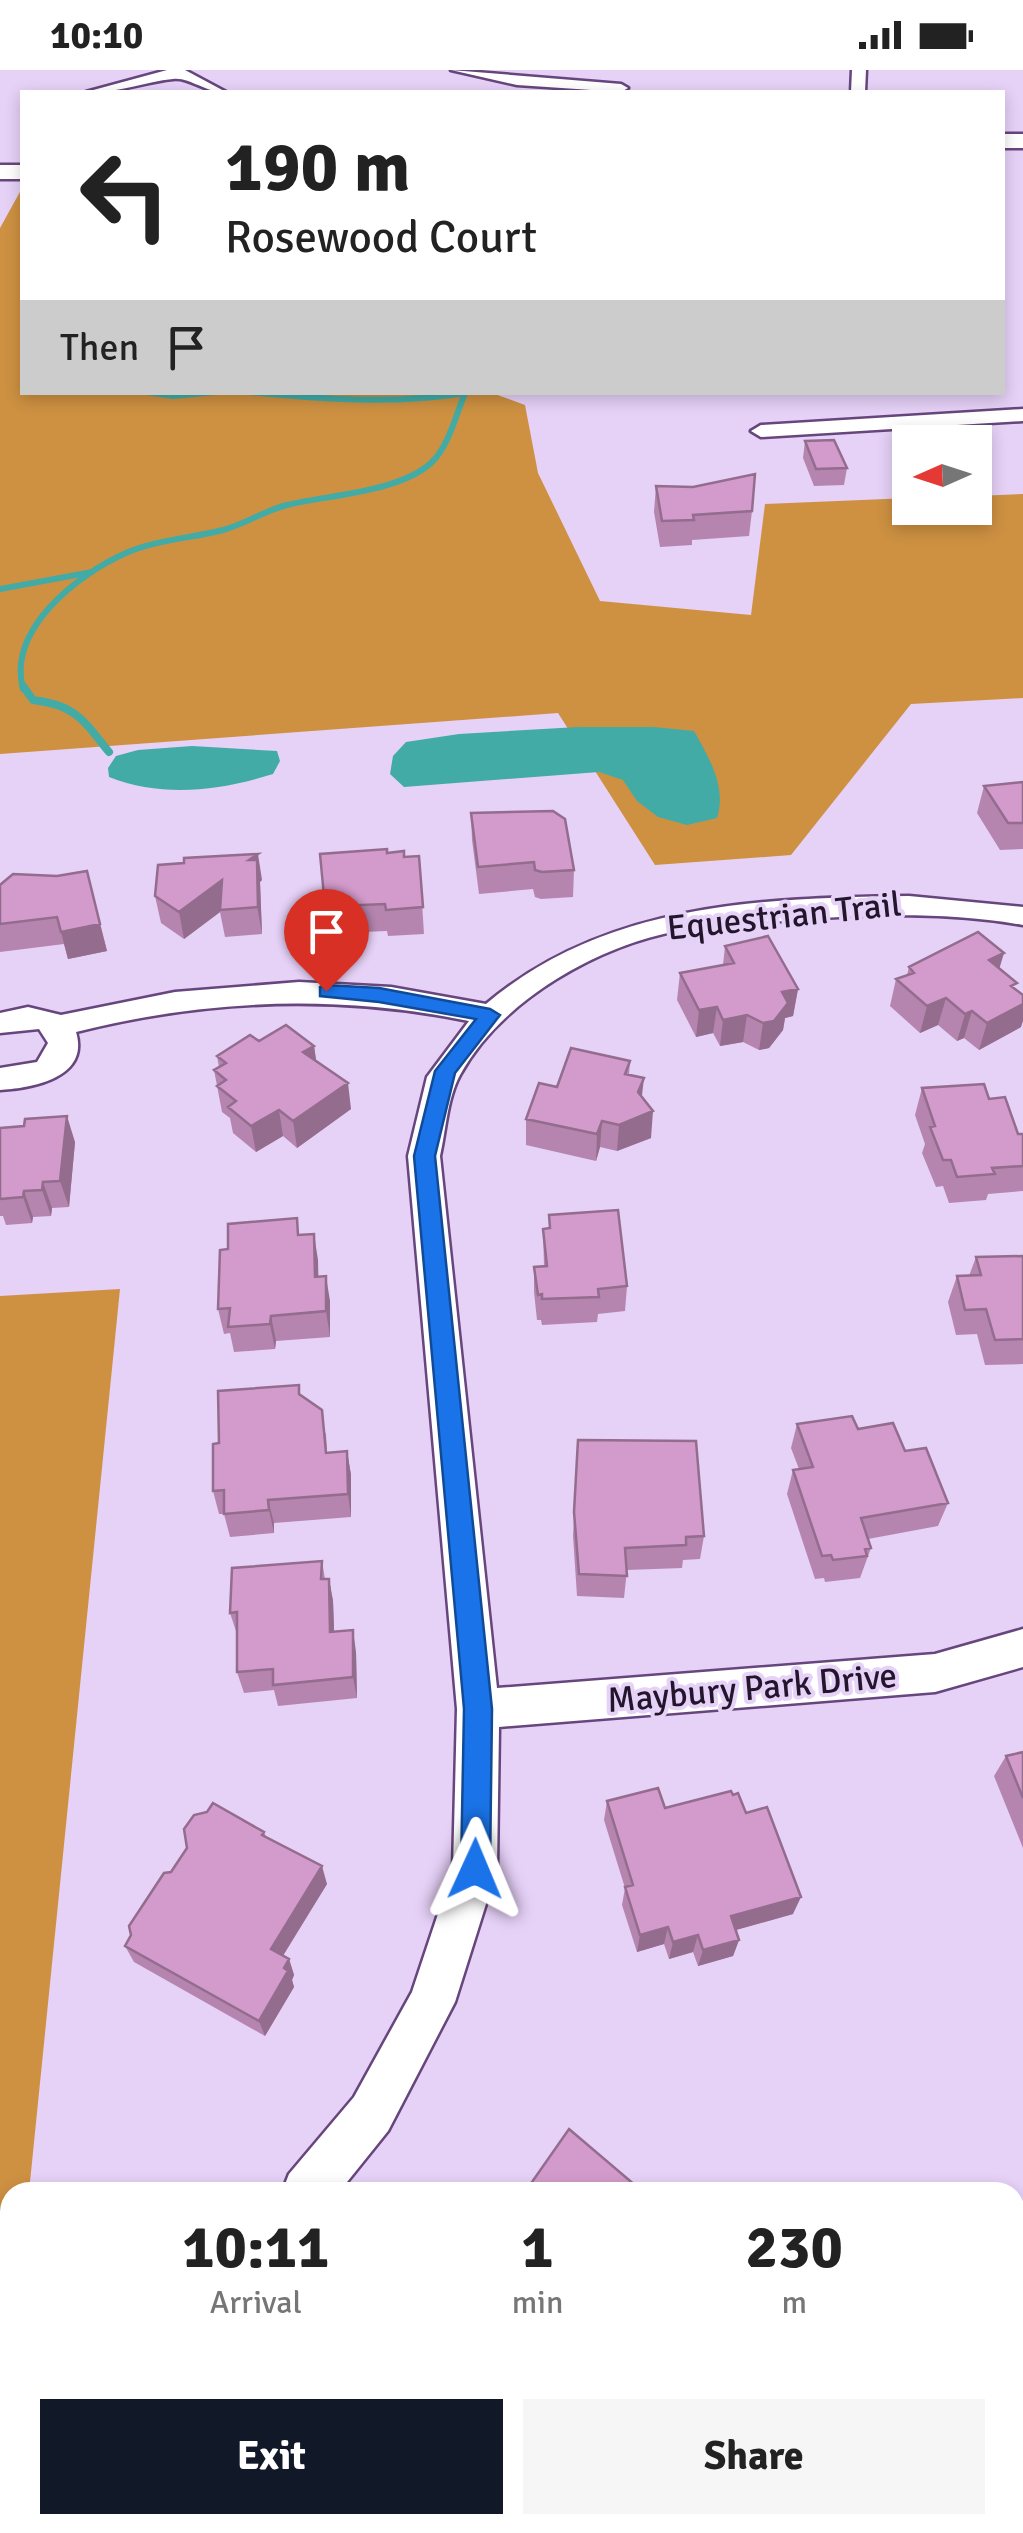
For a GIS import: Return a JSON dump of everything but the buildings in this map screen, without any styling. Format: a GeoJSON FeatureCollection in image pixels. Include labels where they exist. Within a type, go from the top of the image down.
{"type":"FeatureCollection","features":[{"type":"Feature","properties":{"kind":"street"},"geometry":{"type":"LineString","coordinates":[[458,70],[517,81],[621,90],[626,70]]}},
{"type":"Feature","properties":{"kind":"street"},"geometry":{"type":"LineString","coordinates":[[101,90],[177,72],[215,90]]}},
{"type":"Feature","properties":{"kind":"street"},"geometry":{"type":"LineString","coordinates":[[761,430],[935,424],[1023,415]]}},
{"type":"Feature","properties":{"kind":"street","name":"Equestrian Trail"},"geometry":{"type":"LineString","coordinates":[[315,2182],[371,2114],[432,2002],[475,1869],[478,1709],[424,1156],[445,1071],[490,1015],[541,976],[604,944],[668,923],[902,903],[964,904],[1023,916]]}},
{"type":"Feature","properties":{"kind":"street"},"geometry":{"type":"LineString","coordinates":[[58,1026],[165,1002],[326,991],[379,995],[490,1015]]}},
{"type":"Feature","properties":{"kind":"street"},"geometry":{"type":"LineString","coordinates":[[0,1023],[24,1017],[41,1018],[58,1026],[66,1035],[67,1047],[60,1061],[28,1079],[0,1080]]}},
{"type":"Feature","properties":{"kind":"street","name":"Maybury Park Drive"},"geometry":{"type":"LineString","coordinates":[[478,1709],[935,1673],[1023,1648]]}},
{"type":"Feature","properties":{"kind":"shaded area"},"geometry":{"type":"Polygon","coordinates":[[[20,192],[20,395],[498,395],[525,405],[538,473],[600,601],[751,615],[765,504],[892,499],[892,525],[992,525],[992,495],[1023,494],[1023,698],[911,704],[791,855],[655,865],[558,713],[0,754],[0,228],[20,192]]]}},
{"type":"Feature","properties":{"kind":"shaded area"},"geometry":{"type":"Polygon","coordinates":[[[578,727],[694,731],[718,784],[717,818],[687,825],[658,817],[637,801],[623,780],[599,772],[404,787],[390,774],[393,756],[406,742],[459,734],[578,727]]]}},
{"type":"Feature","properties":{"kind":"shaded area"},"geometry":{"type":"Polygon","coordinates":[[[192,746],[277,751],[280,761],[273,774],[191,790],[150,788],[109,777],[108,768],[116,756],[138,750],[192,746]]]}},
{"type":"Feature","properties":{"kind":"shaded area"},"geometry":{"type":"Polygon","coordinates":[[[120,1289],[30,2182],[0,2182],[0,1296],[120,1289]]]}},
{"type":"Feature","properties":{"kind":"waterway"},"geometry":{"type":"LineString","coordinates":[[166,395],[184,395]]}},
{"type":"Feature","properties":{"kind":"waterway"},"geometry":{"type":"LineString","coordinates":[[284,395],[384,400],[452,395]]}},
{"type":"Feature","properties":{"kind":"waterway"},"geometry":{"type":"LineString","coordinates":[[91,572],[137,549],[223,530],[287,505],[363,491],[419,472],[443,447],[464,395]]}},
{"type":"Feature","properties":{"kind":"waterway"},"geometry":{"type":"LineString","coordinates":[[0,589],[91,572]]}},
{"type":"Feature","properties":{"kind":"waterway"},"geometry":{"type":"LineString","coordinates":[[23,689],[21,667],[36,625],[50,606],[91,572]]}},
{"type":"Feature","properties":{"kind":"waterway"},"geometry":{"type":"LineString","coordinates":[[23,686],[33,700],[48,702],[77,716],[109,752]]}},
{"type":"Feature","properties":{"kind":"route"},"geometry":{"type":"LineString","coordinates":[[326,991],[379,995],[490,1015],[445,1071],[424,1156],[478,1709],[475,1869]]}}]}
